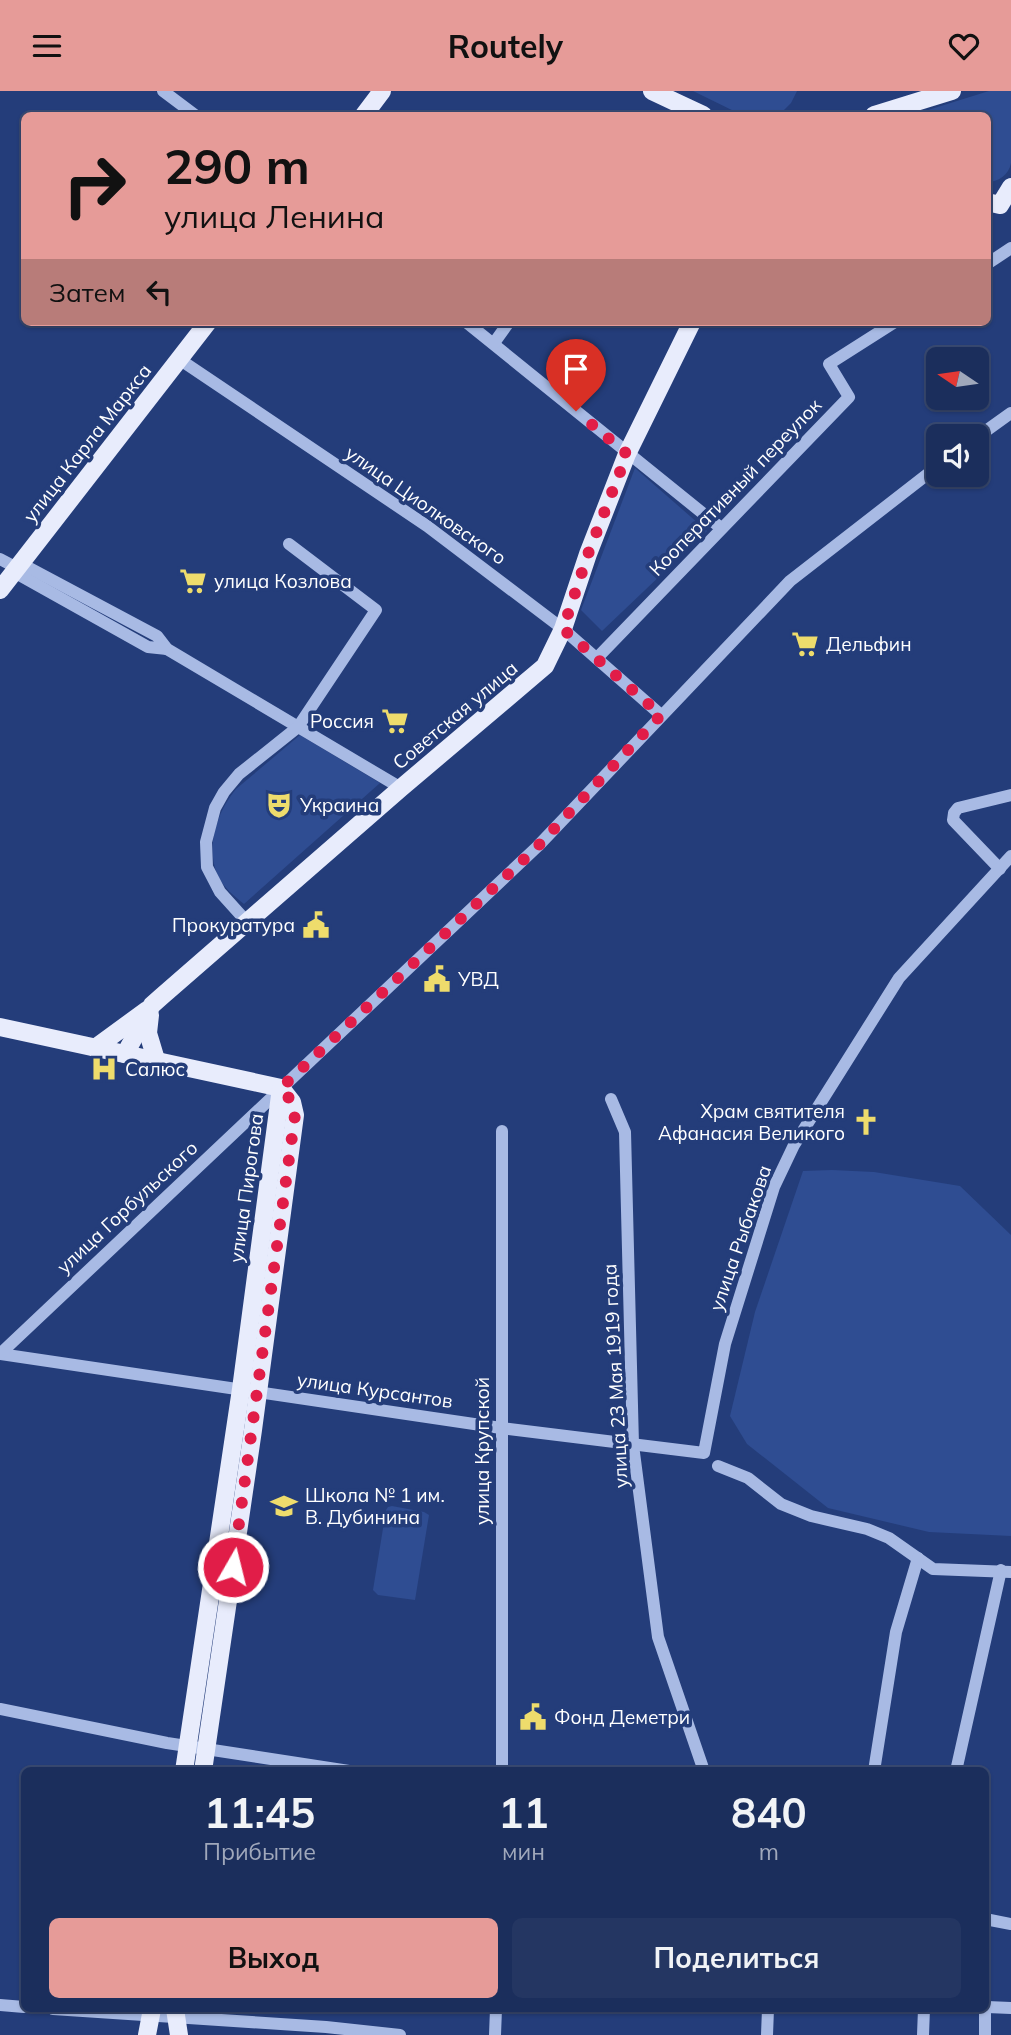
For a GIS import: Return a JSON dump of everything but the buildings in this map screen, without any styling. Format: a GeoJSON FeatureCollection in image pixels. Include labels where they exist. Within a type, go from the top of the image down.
{"type":"FeatureCollection","features":[{"type":"Feature","properties":{"kind":"main road"},"geometry":{"type":"LineString","coordinates":[[366,112],[382,91]]}},
{"type":"Feature","properties":{"kind":"main road"},"geometry":{"type":"LineString","coordinates":[[652,91],[697,112]]}},
{"type":"Feature","properties":{"kind":"main road"},"geometry":{"type":"LineString","coordinates":[[883,112],[952,91]]}},
{"type":"Feature","properties":{"kind":"main road"},"geometry":{"type":"LineString","coordinates":[[999,205],[1011,187]]}},
{"type":"Feature","properties":{"kind":"main road","name":"улица Карла Маркса"},"geometry":{"type":"LineString","coordinates":[[0,590],[205,326]]}},
{"type":"Feature","properties":{"kind":"main road","name":"Советская улица"},"geometry":{"type":"LineString","coordinates":[[125,1054],[152,1005],[545,666],[563,629],[588,554],[627,454],[690,326]]}},
{"type":"Feature","properties":{"kind":"main road"},"geometry":{"type":"LineString","coordinates":[[152,1005],[148,1033],[157,1062]]}},
{"type":"Feature","properties":{"kind":"main road"},"geometry":{"type":"LineString","coordinates":[[95,1048],[152,1005]]}},
{"type":"Feature","properties":{"kind":"main road"},"geometry":{"type":"LineString","coordinates":[[0,1027],[281,1088]]}},
{"type":"Feature","properties":{"kind":"main road","name":"улица Пирогова"},"geometry":{"type":"LineString","coordinates":[[184,1767],[295,1115],[292,1102],[281,1088]]}},
{"type":"Feature","properties":{"kind":"main road","name":"улица Пирогова"},"geometry":{"type":"LineString","coordinates":[[204,1767],[250,1390]]}},
{"type":"Feature","properties":{"kind":"main road"},"geometry":{"type":"LineString","coordinates":[[147,2035],[151,2013]]}},
{"type":"Feature","properties":{"kind":"street"},"geometry":{"type":"LineString","coordinates":[[163,91],[191,112]]}},
{"type":"Feature","properties":{"kind":"street"},"geometry":{"type":"LineString","coordinates":[[991,261],[1011,248]]}},
{"type":"Feature","properties":{"kind":"street"},"geometry":{"type":"LineString","coordinates":[[471,326],[721,528]]}},
{"type":"Feature","properties":{"kind":"street"},"geometry":{"type":"LineString","coordinates":[[494,343],[506,326]]}},
{"type":"Feature","properties":{"kind":"street","name":"Кооперативный переулок"},"geometry":{"type":"LineString","coordinates":[[597,659],[849,397],[829,364],[889,326]]}},
{"type":"Feature","properties":{"kind":"street","name":"улица Циолковского"},"geometry":{"type":"LineString","coordinates":[[179,359],[427,526],[563,629],[661,715]]}},
{"type":"Feature","properties":{"kind":"street"},"geometry":{"type":"LineString","coordinates":[[989,429],[1011,413]]}},
{"type":"Feature","properties":{"kind":"street","name":"улица Горбульского"},"geometry":{"type":"LineString","coordinates":[[0,1354],[538,846],[790,582],[926,475]]}},
{"type":"Feature","properties":{"kind":"street"},"geometry":{"type":"LineString","coordinates":[[247,922],[212,879],[206,854],[209,825],[224,792],[239,774],[298,727],[376,610],[289,544]]}},
{"type":"Feature","properties":{"kind":"street"},"geometry":{"type":"LineString","coordinates":[[0,559],[157,636],[167,649],[401,788]]}},
{"type":"Feature","properties":{"kind":"street"},"geometry":{"type":"LineString","coordinates":[[1000,869],[953,820],[954,813],[958,809],[1011,795]]}},
{"type":"Feature","properties":{"kind":"street","name":"улица Рыбакова"},"geometry":{"type":"LineString","coordinates":[[704,1453],[725,1344],[774,1187],[794,1145],[899,978],[1011,856]]}},
{"type":"Feature","properties":{"kind":"street","name":"улица 23 Мая 1919 года"},"geometry":{"type":"LineString","coordinates":[[611,1099],[625,1132],[633,1445],[659,1637],[704,1767]]}},
{"type":"Feature","properties":{"kind":"street","name":"улица Крупской"},"geometry":{"type":"LineString","coordinates":[[502,1131],[502,1767]]}},
{"type":"Feature","properties":{"kind":"street","name":"улица Курсантов"},"geometry":{"type":"LineString","coordinates":[[0,1354],[501,1428],[704,1453]]}},
{"type":"Feature","properties":{"kind":"street"},"geometry":{"type":"LineString","coordinates":[[718,1466],[748,1478],[781,1504],[889,1538],[933,1569],[1006,1571],[957,1767]]}},
{"type":"Feature","properties":{"kind":"street"},"geometry":{"type":"LineString","coordinates":[[875,1767],[896,1632],[918,1557]]}},
{"type":"Feature","properties":{"kind":"street"},"geometry":{"type":"LineString","coordinates":[[0,1709],[187,1746],[323,1767]]}},
{"type":"Feature","properties":{"kind":"street"},"geometry":{"type":"LineString","coordinates":[[989,1919],[1011,1924]]}},
{"type":"Feature","properties":{"kind":"street"},"geometry":{"type":"LineString","coordinates":[[0,2005],[21,2007]]}},
{"type":"Feature","properties":{"kind":"street"},"geometry":{"type":"LineString","coordinates":[[989,2007],[1011,2008]]}},
{"type":"Feature","properties":{"kind":"street"},"geometry":{"type":"LineString","coordinates":[[126,2012],[151,2013],[176,2021],[326,2027],[400,2035]]}},
{"type":"Feature","properties":{"kind":"street"},"geometry":{"type":"LineString","coordinates":[[495,2035],[496,2012]]}},
{"type":"Feature","properties":{"kind":"street"},"geometry":{"type":"LineString","coordinates":[[767,2035],[768,2012]]}},
{"type":"Feature","properties":{"kind":"street"},"geometry":{"type":"LineString","coordinates":[[923,2012],[923,2035]]}},
{"type":"Feature","properties":{"kind":"street"},"geometry":{"type":"LineString","coordinates":[[985,2035],[987,2012]]}},
{"type":"Feature","properties":{"kind":"street"},"geometry":{"type":"LineString","coordinates":[[151,2013],[158,2035]]}},
{"type":"Feature","properties":{"kind":"shaded area"},"geometry":{"type":"Polygon","coordinates":[[[693,91],[797,91],[782,112],[736,112],[693,91]]]}},
{"type":"Feature","properties":{"kind":"shaded area"},"geometry":{"type":"Polygon","coordinates":[[[989,91],[1011,91],[1011,163],[1008,171],[991,182],[991,112],[922,112],[989,91]]]}},
{"type":"Feature","properties":{"kind":"shaded area"},"geometry":{"type":"Polygon","coordinates":[[[635,468],[707,531],[602,631],[581,610],[635,468]]]}},
{"type":"Feature","properties":{"kind":"shaded area"},"geometry":{"type":"Polygon","coordinates":[[[300,735],[380,783],[244,904],[218,876],[213,853],[215,830],[223,808],[236,789],[300,735]]]}},
{"type":"Feature","properties":{"kind":"shaded area"},"geometry":{"type":"Polygon","coordinates":[[[803,1171],[874,1172],[960,1186],[1011,1235],[1011,1536],[929,1532],[828,1508],[747,1444],[730,1416],[755,1312],[803,1171]]]}},
{"type":"Feature","properties":{"kind":"shaded area"},"geometry":{"type":"Polygon","coordinates":[[[392,1506],[429,1515],[415,1600],[378,1595],[373,1590],[386,1510],[392,1506]]]}},
{"type":"Feature","properties":{"kind":"place","name":"улица Козлова"},"geometry":{"type":"Point","coordinates":[193,581]}},
{"type":"Feature","properties":{"kind":"place","name":"Дельфин"},"geometry":{"type":"Point","coordinates":[805,644]}},
{"type":"Feature","properties":{"kind":"place","name":"Россия"},"geometry":{"type":"Point","coordinates":[395,721]}},
{"type":"Feature","properties":{"kind":"place","name":"Украина"},"geometry":{"type":"Point","coordinates":[279,805]}},
{"type":"Feature","properties":{"kind":"place","name":"Прокуратура"},"geometry":{"type":"Point","coordinates":[316,925]}},
{"type":"Feature","properties":{"kind":"place","name":"УВД"},"geometry":{"type":"Point","coordinates":[437,979]}},
{"type":"Feature","properties":{"kind":"place","name":"Салюс"},"geometry":{"type":"Point","coordinates":[104,1069]}},
{"type":"Feature","properties":{"kind":"place","name":"Храм святителя Афанасия Великого"},"geometry":{"type":"Point","coordinates":[866,1122]}},
{"type":"Feature","properties":{"kind":"place","name":"Школа № 1 им. В. Дубинина"},"geometry":{"type":"Point","coordinates":[284,1506]}},
{"type":"Feature","properties":{"kind":"place","name":"Фонд Деметри"},"geometry":{"type":"Point","coordinates":[533,1717]}},
{"type":"Feature","properties":{"kind":"route"},"geometry":{"type":"LineString","coordinates":[[233,1567],[295,1115],[292,1102],[281,1088],[538,846],[661,715],[563,629],[588,554],[627,454],[576,411]]}}]}
